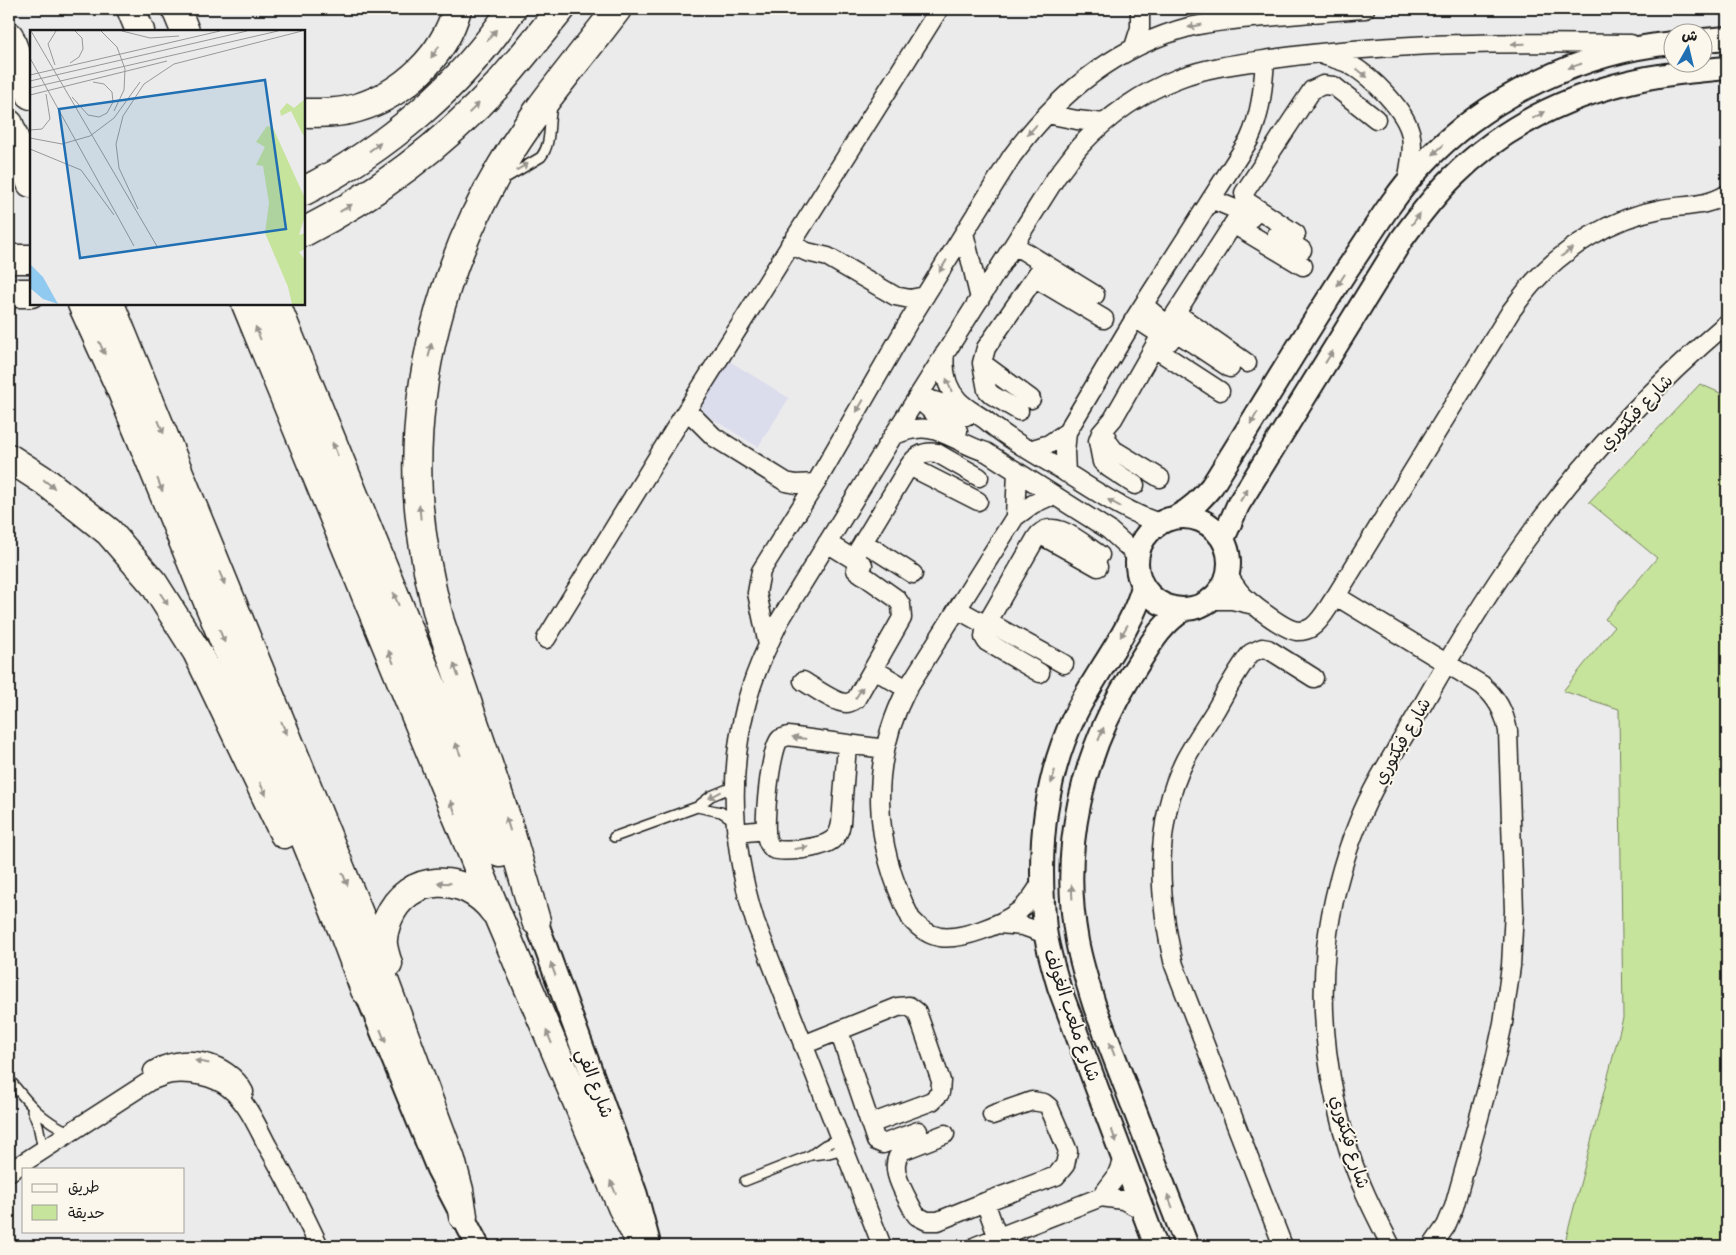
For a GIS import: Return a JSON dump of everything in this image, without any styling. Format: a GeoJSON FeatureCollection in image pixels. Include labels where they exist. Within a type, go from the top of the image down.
{"type":"FeatureCollection","features":[{"type":"Feature","properties":{"kind":"highway"},"geometry":{"type":"LineString","coordinates":[[131,9],[140,30]]}},
{"type":"Feature","properties":{"kind":"highway"},"geometry":{"type":"LineString","coordinates":[[160,9],[169,30]]}},
{"type":"Feature","properties":{"kind":"highway"},"geometry":{"type":"LineString","coordinates":[[176,9],[185,30]]}},
{"type":"Feature","properties":{"kind":"highway"},"geometry":{"type":"LineString","coordinates":[[305,112],[340,112],[357,108],[405,84],[431,59],[450,28],[457,9]]}},
{"type":"Feature","properties":{"kind":"highway"},"geometry":{"type":"LineString","coordinates":[[305,190],[345,168],[424,108],[456,77],[512,9]]}},
{"type":"Feature","properties":{"kind":"highway"},"geometry":{"type":"LineString","coordinates":[[305,231],[380,186],[441,139],[496,86],[561,9]]}},
{"type":"Feature","properties":{"kind":"highway"},"geometry":{"type":"LineString","coordinates":[[536,921],[488,761],[440,622],[425,560],[418,496],[419,429],[422,395],[435,327],[455,261],[484,198],[500,167],[519,138],[617,9]]}},
{"type":"Feature","properties":{"kind":"highway"},"geometry":{"type":"LineString","coordinates":[[9,36],[30,92]]}},
{"type":"Feature","properties":{"kind":"highway"},"geometry":{"type":"LineString","coordinates":[[9,124],[30,180]]}},
{"type":"Feature","properties":{"kind":"highway"},"geometry":{"type":"LineString","coordinates":[[83,305],[132,387],[360,916],[456,1175],[463,1216]]}},
{"type":"Feature","properties":{"kind":"highway"},"geometry":{"type":"LineString","coordinates":[[110,305],[132,387],[364,990]]}},
{"type":"Feature","properties":{"kind":"highway"},"geometry":{"type":"LineString","coordinates":[[246,305],[498,916],[622,1206],[642,1246]]}},
{"type":"Feature","properties":{"kind":"highway"},"geometry":{"type":"LineString","coordinates":[[276,305],[493,836],[536,921]]}},
{"type":"Feature","properties":{"kind":"highway"},"geometry":{"type":"LineString","coordinates":[[9,458],[46,482],[109,532],[154,584],[197,652],[325,919],[364,990]]}},
{"type":"Feature","properties":{"kind":"highway"},"geometry":{"type":"LineString","coordinates":[[401,1025],[396,988],[383,944],[386,924],[395,906],[410,892],[428,884],[449,883],[468,888],[477,893],[498,916]]}},
{"type":"Feature","properties":{"kind":"street"},"geometry":{"type":"LineString","coordinates":[[546,639],[794,238],[939,9]]}},
{"type":"Feature","properties":{"kind":"street"},"geometry":{"type":"LineString","coordinates":[[1141,9],[1154,23],[1172,32]]}},
{"type":"Feature","properties":{"kind":"street"},"geometry":{"type":"LineString","coordinates":[[1134,47],[1140,28],[1141,9]]}},
{"type":"Feature","properties":{"kind":"street"},"geometry":{"type":"LineString","coordinates":[[768,645],[757,593],[761,571],[816,483],[908,323],[1012,156],[1028,134],[1067,94],[1089,75],[1134,47],[1172,32],[1220,21],[1366,9]]}},
{"type":"Feature","properties":{"kind":"street"},"geometry":{"type":"LineString","coordinates":[[1714,39],[1727,38]]}},
{"type":"Feature","properties":{"kind":"street"},"geometry":{"type":"LineString","coordinates":[[882,1246],[755,921],[741,870],[735,827],[735,786],[739,737],[754,678],[780,620],[893,436],[1057,176],[1080,147],[1104,123],[1140,97],[1179,78],[1221,66],[1318,53],[1448,45],[1664,44]]}},
{"type":"Feature","properties":{"kind":"street"},"geometry":{"type":"LineString","coordinates":[[945,353],[946,378],[952,393],[963,405],[996,430],[1114,503],[1143,518],[1168,520],[1190,517],[1203,521],[1214,528],[1223,539],[1229,555],[1228,575],[1219,592],[1210,600],[1198,606],[1185,609],[1173,608],[1161,604],[1151,596],[1139,578],[1137,558],[1144,538],[1168,520],[1198,502],[1212,486],[1305,335],[1388,208],[1424,162],[1473,121],[1502,101],[1533,84],[1565,70],[1607,56],[1664,44]]}},
{"type":"Feature","properties":{"kind":"street"},"geometry":{"type":"LineString","coordinates":[[1318,53],[1354,68],[1400,110],[1408,125],[1412,142],[1407,183]]}},
{"type":"Feature","properties":{"kind":"street"},"geometry":{"type":"LineString","coordinates":[[1029,450],[1050,444],[1067,432],[1140,312],[1249,140],[1261,103],[1265,60]]}},
{"type":"Feature","properties":{"kind":"street"},"geometry":{"type":"LineString","coordinates":[[1223,539],[1238,505],[1402,239],[1425,207],[1453,177],[1484,150],[1517,127],[1553,107],[1591,92],[1631,81],[1727,68]]}},
{"type":"Feature","properties":{"kind":"street"},"geometry":{"type":"LineString","coordinates":[[1211,199],[1237,218],[1301,250],[1244,199],[1245,190],[1271,154],[1312,90],[1322,85],[1339,88],[1376,119]]}},
{"type":"Feature","properties":{"kind":"street"},"geometry":{"type":"LineString","coordinates":[[1047,114],[1104,123]]}},
{"type":"Feature","properties":{"kind":"street"},"geometry":{"type":"LineString","coordinates":[[1249,140],[1271,154]]}},
{"type":"Feature","properties":{"kind":"street"},"geometry":{"type":"LineString","coordinates":[[1228,575],[1239,591],[1254,605],[1288,628],[1296,631],[1311,628],[1336,596],[1511,311],[1531,285],[1552,263],[1576,245],[1603,229],[1631,217],[1660,209],[1708,203],[1719,200],[1727,194]]}},
{"type":"Feature","properties":{"kind":"street"},"geometry":{"type":"LineString","coordinates":[[1135,485],[1102,462],[1098,441],[1165,330],[1237,218]]}},
{"type":"Feature","properties":{"kind":"street"},"geometry":{"type":"LineString","coordinates":[[964,233],[980,299]]}},
{"type":"Feature","properties":{"kind":"street"},"geometry":{"type":"LineString","coordinates":[[794,238],[818,246],[828,257],[895,296],[910,299],[925,296]]}},
{"type":"Feature","properties":{"kind":"street"},"geometry":{"type":"LineString","coordinates":[[1014,245],[1039,271],[1104,320]]}},
{"type":"Feature","properties":{"kind":"street"},"geometry":{"type":"LineString","coordinates":[[1039,271],[1095,295]]}},
{"type":"Feature","properties":{"kind":"street"},"geometry":{"type":"LineString","coordinates":[[1025,405],[982,363],[986,348],[1039,271]]}},
{"type":"Feature","properties":{"kind":"street"},"geometry":{"type":"LineString","coordinates":[[895,296],[903,309],[908,323]]}},
{"type":"Feature","properties":{"kind":"street"},"geometry":{"type":"LineString","coordinates":[[1140,312],[1230,374],[1165,330]]}},
{"type":"Feature","properties":{"kind":"street","name":"شارع فيكتوري"},"geometry":{"type":"LineString","coordinates":[[1392,1246],[1373,1210],[1350,1154],[1328,1062],[1325,1024],[1326,947],[1333,905],[1344,863],[1358,822],[1380,778],[1447,662],[1498,580],[1537,525],[1579,472],[1630,416],[1727,323]]}},
{"type":"Feature","properties":{"kind":"street"},"geometry":{"type":"LineString","coordinates":[[918,397],[945,423],[975,442],[986,452],[1120,538],[1137,558]]}},
{"type":"Feature","properties":{"kind":"street"},"geometry":{"type":"LineString","coordinates":[[918,397],[944,404],[981,425],[996,430]]}},
{"type":"Feature","properties":{"kind":"street"},"geometry":{"type":"LineString","coordinates":[[682,418],[695,418],[714,437],[786,482],[796,484],[816,483]]}},
{"type":"Feature","properties":{"kind":"street"},"geometry":{"type":"LineString","coordinates":[[893,436],[912,429],[932,429],[986,452]]}},
{"type":"Feature","properties":{"kind":"street"},"geometry":{"type":"LineString","coordinates":[[1104,430],[1108,442],[1114,450],[1160,478]]}},
{"type":"Feature","properties":{"kind":"street"},"geometry":{"type":"LineString","coordinates":[[1066,473],[1065,452],[1067,432]]}},
{"type":"Feature","properties":{"kind":"street"},"geometry":{"type":"LineString","coordinates":[[854,564],[863,542],[909,466],[918,456],[930,452],[937,453],[979,477]]}},
{"type":"Feature","properties":{"kind":"street"},"geometry":{"type":"LineString","coordinates":[[909,466],[978,501]]}},
{"type":"Feature","properties":{"kind":"street"},"geometry":{"type":"LineString","coordinates":[[1014,517],[1017,472]]}},
{"type":"Feature","properties":{"kind":"street"},"geometry":{"type":"LineString","coordinates":[[786,482],[793,497],[797,514]]}},
{"type":"Feature","properties":{"kind":"street"},"geometry":{"type":"LineString","coordinates":[[1042,881],[1036,892],[1024,906],[1010,918],[999,924],[950,938],[938,937],[928,933],[911,919],[886,854],[882,832],[880,787],[885,749],[891,724],[907,689],[1014,517],[1033,504],[1053,495]]}},
{"type":"Feature","properties":{"kind":"street"},"geometry":{"type":"LineString","coordinates":[[1040,673],[987,642],[984,637],[987,624],[1042,531],[1051,528],[1060,530],[1099,561]]}},
{"type":"Feature","properties":{"kind":"street"},"geometry":{"type":"LineString","coordinates":[[863,542],[913,574]]}},
{"type":"Feature","properties":{"kind":"street"},"geometry":{"type":"LineString","coordinates":[[803,681],[840,702],[849,703],[856,698],[902,618],[903,611],[898,599],[827,543]]}},
{"type":"Feature","properties":{"kind":"street"},"geometry":{"type":"LineString","coordinates":[[854,564],[910,594]]}},
{"type":"Feature","properties":{"kind":"street","name":"شارع ملعب الغولف"},"geometry":{"type":"LineString","coordinates":[[1144,587],[1135,613],[1074,716],[1062,748],[1052,780],[1046,813],[1042,847],[1042,881],[1046,934],[1059,987],[1156,1246]]}},
{"type":"Feature","properties":{"kind":"street"},"geometry":{"type":"LineString","coordinates":[[1336,596],[1482,685],[1500,705],[1508,731],[1514,911],[1511,966],[1504,1023],[1454,1206],[1446,1226],[1432,1246]]}},
{"type":"Feature","properties":{"kind":"street"},"geometry":{"type":"LineString","coordinates":[[1210,600],[1232,600],[1254,605]]}},
{"type":"Feature","properties":{"kind":"street"},"geometry":{"type":"LineString","coordinates":[[957,609],[1064,664]]}},
{"type":"Feature","properties":{"kind":"street","name":"شارع ملعب الغولف"},"geometry":{"type":"LineString","coordinates":[[1185,609],[1164,625],[1156,636],[1124,688],[1105,724],[1084,782],[1077,812],[1071,873],[1077,941],[1095,1006],[1188,1246]]}},
{"type":"Feature","properties":{"kind":"street"},"geometry":{"type":"LineString","coordinates":[[1283,1246],[1174,965],[1166,932],[1161,898],[1161,863],[1164,829],[1170,796],[1185,760],[1247,657],[1256,649],[1268,649],[1314,678]]}},
{"type":"Feature","properties":{"kind":"street"},"geometry":{"type":"LineString","coordinates":[[873,669],[907,689]]}},
{"type":"Feature","properties":{"kind":"street"},"geometry":{"type":"LineString","coordinates":[[847,744],[841,823],[834,839],[824,845],[779,851],[769,845],[766,830],[768,786],[777,742],[788,736],[885,749]]}},
{"type":"Feature","properties":{"kind":"street"},"geometry":{"type":"LineString","coordinates":[[735,827],[766,830]]}},
{"type":"Feature","properties":{"kind":"street","name":"شارع الفي"},"geometry":{"type":"LineString","coordinates":[[536,921],[636,1195],[650,1246]]}},
{"type":"Feature","properties":{"kind":"street"},"geometry":{"type":"LineString","coordinates":[[999,924],[1023,926],[1046,934]]}},
{"type":"Feature","properties":{"kind":"street"},"geometry":{"type":"LineString","coordinates":[[364,990],[438,1169],[478,1246]]}},
{"type":"Feature","properties":{"kind":"street"},"geometry":{"type":"LineString","coordinates":[[803,1045],[904,1006],[914,1008],[920,1017],[941,1081],[940,1093],[932,1101],[872,1131]]}},
{"type":"Feature","properties":{"kind":"street"},"geometry":{"type":"LineString","coordinates":[[839,1031],[872,1131],[878,1142],[883,1144],[916,1127]]}},
{"type":"Feature","properties":{"kind":"street"},"geometry":{"type":"LineString","coordinates":[[1080,1044],[1091,1054],[1115,1109],[1125,1114],[1136,1110]]}},
{"type":"Feature","properties":{"kind":"street"},"geometry":{"type":"LineString","coordinates":[[9,1172],[133,1091],[144,1078],[160,1067],[177,1061],[195,1061],[213,1065],[229,1074],[241,1087],[249,1103],[254,1120],[320,1246]]}},
{"type":"Feature","properties":{"kind":"street"},"geometry":{"type":"LineString","coordinates":[[945,1134],[904,1150],[895,1162],[896,1171],[914,1212],[927,1221],[938,1221],[1056,1176],[1066,1165],[1068,1151],[1052,1112],[1044,1103],[1032,1101],[992,1116]]}},
{"type":"Feature","properties":{"kind":"street"},"geometry":{"type":"LineString","coordinates":[[1101,1197],[1116,1178],[1123,1159]]}},
{"type":"Feature","properties":{"kind":"street"},"geometry":{"type":"LineString","coordinates":[[976,1246],[1101,1197],[1123,1200],[1142,1210]]}},
{"type":"Feature","properties":{"kind":"street"},"geometry":{"type":"LineString","coordinates":[[985,1202],[998,1238]]}},
{"type":"Feature","properties":{"kind":"lane"},"geometry":{"type":"LineString","coordinates":[[614,837],[697,807],[711,796],[735,786]]}},
{"type":"Feature","properties":{"kind":"lane"},"geometry":{"type":"LineString","coordinates":[[697,807],[713,809],[728,816],[735,827]]}},
{"type":"Feature","properties":{"kind":"lane"},"geometry":{"type":"LineString","coordinates":[[9,1079],[28,1103],[47,1121],[70,1132]]}},
{"type":"Feature","properties":{"kind":"lane"},"geometry":{"type":"LineString","coordinates":[[28,1103],[38,1125],[43,1149]]}},
{"type":"Feature","properties":{"kind":"lane"},"geometry":{"type":"LineString","coordinates":[[745,1181],[811,1155],[829,1154],[842,1144]]}},
{"type":"Feature","properties":{"kind":"shaded area"},"geometry":{"type":"Polygon","coordinates":[[[726,359],[789,398],[758,447],[703,413],[701,397],[726,359]]]}},
{"type":"Feature","properties":{"kind":"green space"},"geometry":{"type":"Polygon","coordinates":[[[1700,384],[1727,396],[1727,1246],[1564,1246],[1623,1018],[1619,709],[1563,691],[1614,627],[1605,619],[1657,558],[1589,502],[1700,384]]]}}]}
